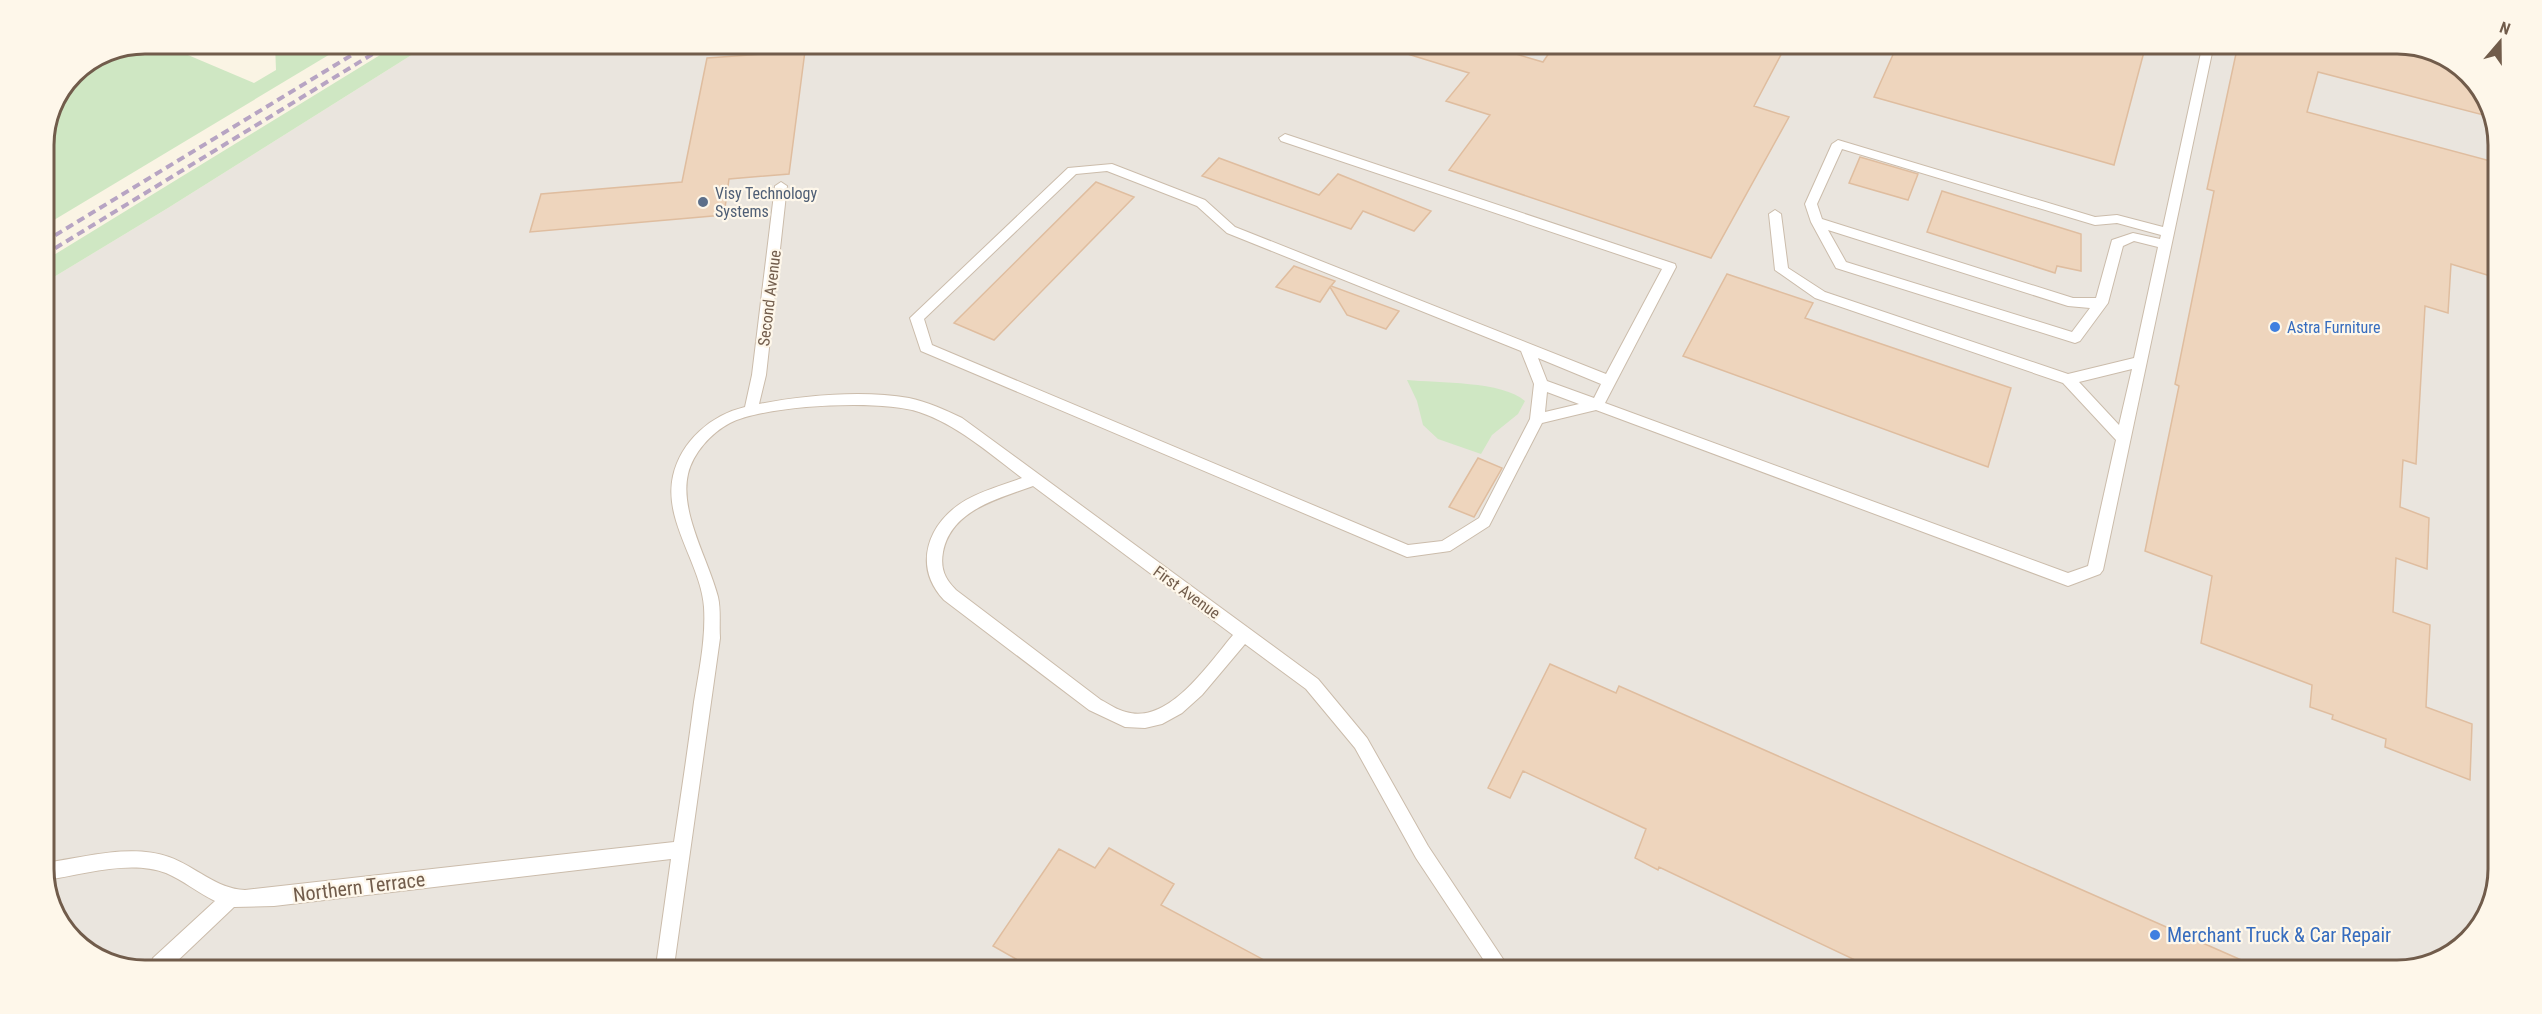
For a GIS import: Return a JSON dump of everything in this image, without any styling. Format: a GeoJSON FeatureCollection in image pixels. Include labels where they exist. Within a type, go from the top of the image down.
{"type":"FeatureCollection","features":[{"type":"Feature","properties":{"kind":"lane"},"geometry":{"type":"LineString","coordinates":[[1541,384],[2068,580],[2095,570],[2207,54]]}},
{"type":"Feature","properties":{"kind":"lane"},"geometry":{"type":"LineString","coordinates":[[1285,138],[1670,267],[1597,405]]}},
{"type":"Feature","properties":{"kind":"lane"},"geometry":{"type":"LineString","coordinates":[[1838,144],[2095,221],[2117,219],[2167,239],[2133,237],[2117,243],[2101,303],[2075,338],[1840,265],[1817,222],[1811,204],[1838,144]]}},
{"type":"Feature","properties":{"kind":"lane"},"geometry":{"type":"LineString","coordinates":[[1527,348],[1541,384],[1537,419],[1484,522],[1445,547],[1407,551],[926,348],[917,318],[1072,171],[1108,167],[1201,203],[1231,230],[1465,322],[1609,381]]}},
{"type":"Feature","properties":{"kind":"lane","name":"Second Avenue"},"geometry":{"type":"LineString","coordinates":[[751,410],[759,375],[781,186]]}},
{"type":"Feature","properties":{"kind":"lane"},"geometry":{"type":"LineString","coordinates":[[1775,214],[1782,270],[1820,295],[2068,379],[2124,439]]}},
{"type":"Feature","properties":{"kind":"lane"},"geometry":{"type":"LineString","coordinates":[[1817,222],[2073,303],[2101,303]]}},
{"type":"Feature","properties":{"kind":"lane"},"geometry":{"type":"LineString","coordinates":[[2068,379],[2140,362]]}},
{"type":"Feature","properties":{"kind":"lane","name":"First Avenue"},"geometry":{"type":"LineString","coordinates":[[666,960],[712,638],[710,600],[681,504],[679,482],[685,464],[696,445],[713,427],[727,418],[751,410],[837,401],[879,400],[907,403],[931,410],[957,422],[1312,684],[1361,744],[1422,852],[1495,960]]}},
{"type":"Feature","properties":{"kind":"lane"},"geometry":{"type":"LineString","coordinates":[[1537,419],[1597,405]]}},
{"type":"Feature","properties":{"kind":"lane"},"geometry":{"type":"LineString","coordinates":[[1035,480],[967,506],[956,514],[936,545],[933,565],[937,579],[950,595],[1095,705],[1125,720],[1144,721],[1162,717],[1196,690],[1244,634]]}},
{"type":"Feature","properties":{"kind":"lane","name":"Northern Terrace"},"geometry":{"type":"LineString","coordinates":[[54,871],[156,861],[178,868],[215,892],[231,898],[274,897],[682,849]]}},
{"type":"Feature","properties":{"kind":"lane"},"geometry":{"type":"LineString","coordinates":[[164,960],[231,898]]}},
{"type":"Feature","properties":{"kind":"shaded area"},"geometry":{"type":"Polygon","coordinates":[[[413,54],[2397,54],[2427,59],[2448,69],[2469,89],[2483,115],[2488,139],[2488,869],[2483,899],[2469,925],[2448,945],[2421,957],[2397,960],[145,960],[115,955],[89,941],[73,925],[61,904],[54,875],[54,277],[413,54]]]}},
{"type":"Feature","properties":{"kind":"green space"},"geometry":{"type":"Polygon","coordinates":[[[186,54],[254,83],[276,70],[275,54],[330,54],[54,220],[56,127],[69,94],[94,69],[127,56],[186,54]]]}},
{"type":"Feature","properties":{"kind":"green space"},"geometry":{"type":"Polygon","coordinates":[[[382,54],[413,54],[54,277],[54,255],[382,54]]]}},
{"type":"Feature","properties":{"kind":"green space"},"geometry":{"type":"Polygon","coordinates":[[[1407,380],[1486,386],[1515,394],[1525,401],[1518,414],[1492,435],[1481,454],[1438,439],[1423,425],[1417,401],[1407,380]]]}},
{"type":"Feature","properties":{"kind":"building"},"geometry":{"type":"Polygon","coordinates":[[[805,54],[789,174],[729,179],[724,215],[530,232],[541,194],[682,182],[707,58],[805,54]]]}},
{"type":"Feature","properties":{"kind":"building"},"geometry":{"type":"Polygon","coordinates":[[[1407,54],[1516,54],[1543,62],[1548,54],[1781,54],[1754,106],[1789,117],[1711,258],[1449,170],[1490,115],[1446,101],[1469,73],[1407,54]]]}},
{"type":"Feature","properties":{"kind":"building"},"geometry":{"type":"Polygon","coordinates":[[[1893,54],[2143,54],[2114,165],[1874,97],[1893,54]]]}},
{"type":"Feature","properties":{"kind":"building"},"geometry":{"type":"Polygon","coordinates":[[[2236,54],[2415,56],[2448,69],[2457,76],[2476,99],[2483,115],[2318,72],[2307,112],[2488,160],[2488,275],[2451,264],[2448,313],[2425,306],[2416,464],[2403,460],[2400,507],[2429,518],[2427,569],[2396,558],[2393,612],[2430,625],[2426,707],[2472,724],[2470,780],[2385,747],[2386,739],[2332,719],[2333,715],[2310,707],[2312,685],[2201,643],[2212,576],[2145,551],[2179,386],[2175,384],[2214,191],[2207,189],[2236,54]]]}},
{"type":"Feature","properties":{"kind":"building"},"geometry":{"type":"Polygon","coordinates":[[[1860,157],[1918,174],[1908,200],[1849,183],[1860,157]]]}},
{"type":"Feature","properties":{"kind":"building"},"geometry":{"type":"Polygon","coordinates":[[[1219,158],[1319,195],[1338,174],[1431,211],[1414,231],[1363,211],[1351,229],[1202,176],[1219,158]]]}},
{"type":"Feature","properties":{"kind":"building"},"geometry":{"type":"Polygon","coordinates":[[[1096,182],[1134,197],[994,340],[954,323],[1096,182]]]}},
{"type":"Feature","properties":{"kind":"building"},"geometry":{"type":"Polygon","coordinates":[[[1942,191],[2081,234],[2081,271],[2057,266],[2055,273],[1927,232],[1942,191]]]}},
{"type":"Feature","properties":{"kind":"building"},"geometry":{"type":"Polygon","coordinates":[[[1294,266],[1335,281],[1331,286],[1399,311],[1386,329],[1347,315],[1330,287],[1320,302],[1276,287],[1294,266]]]}},
{"type":"Feature","properties":{"kind":"building"},"geometry":{"type":"Polygon","coordinates":[[[1727,274],[1813,303],[1805,318],[2011,388],[1988,467],[1683,356],[1727,274]]]}},
{"type":"Feature","properties":{"kind":"building"},"geometry":{"type":"Polygon","coordinates":[[[1478,458],[1502,468],[1474,517],[1449,507],[1478,458]]]}},
{"type":"Feature","properties":{"kind":"building"},"geometry":{"type":"Polygon","coordinates":[[[1550,664],[1616,693],[1619,686],[2241,960],[1855,960],[1659,867],[1658,870],[1635,858],[1646,829],[1523,771],[1510,798],[1488,788],[1550,664]]]}},
{"type":"Feature","properties":{"kind":"building"},"geometry":{"type":"Polygon","coordinates":[[[1109,848],[1174,884],[1161,905],[1264,960],[1018,960],[993,946],[1059,849],[1095,868],[1109,848]]]}},
{"type":"Feature","properties":{"kind":"railway"},"geometry":{"type":"LineString","coordinates":[[54,236],[354,54]]}},
{"type":"Feature","properties":{"kind":"railway"},"geometry":{"type":"LineString","coordinates":[[54,249],[373,54]]}},
{"type":"Feature","properties":{"kind":"place","name":"Visy Technology Systems"},"geometry":{"type":"Point","coordinates":[703,202]}},
{"type":"Feature","properties":{"kind":"place","name":"Astra Furniture"},"geometry":{"type":"Point","coordinates":[2275,327]}},
{"type":"Feature","properties":{"kind":"place","name":"Merchant Truck & Car Repair"},"geometry":{"type":"Point","coordinates":[2155,935]}}]}
